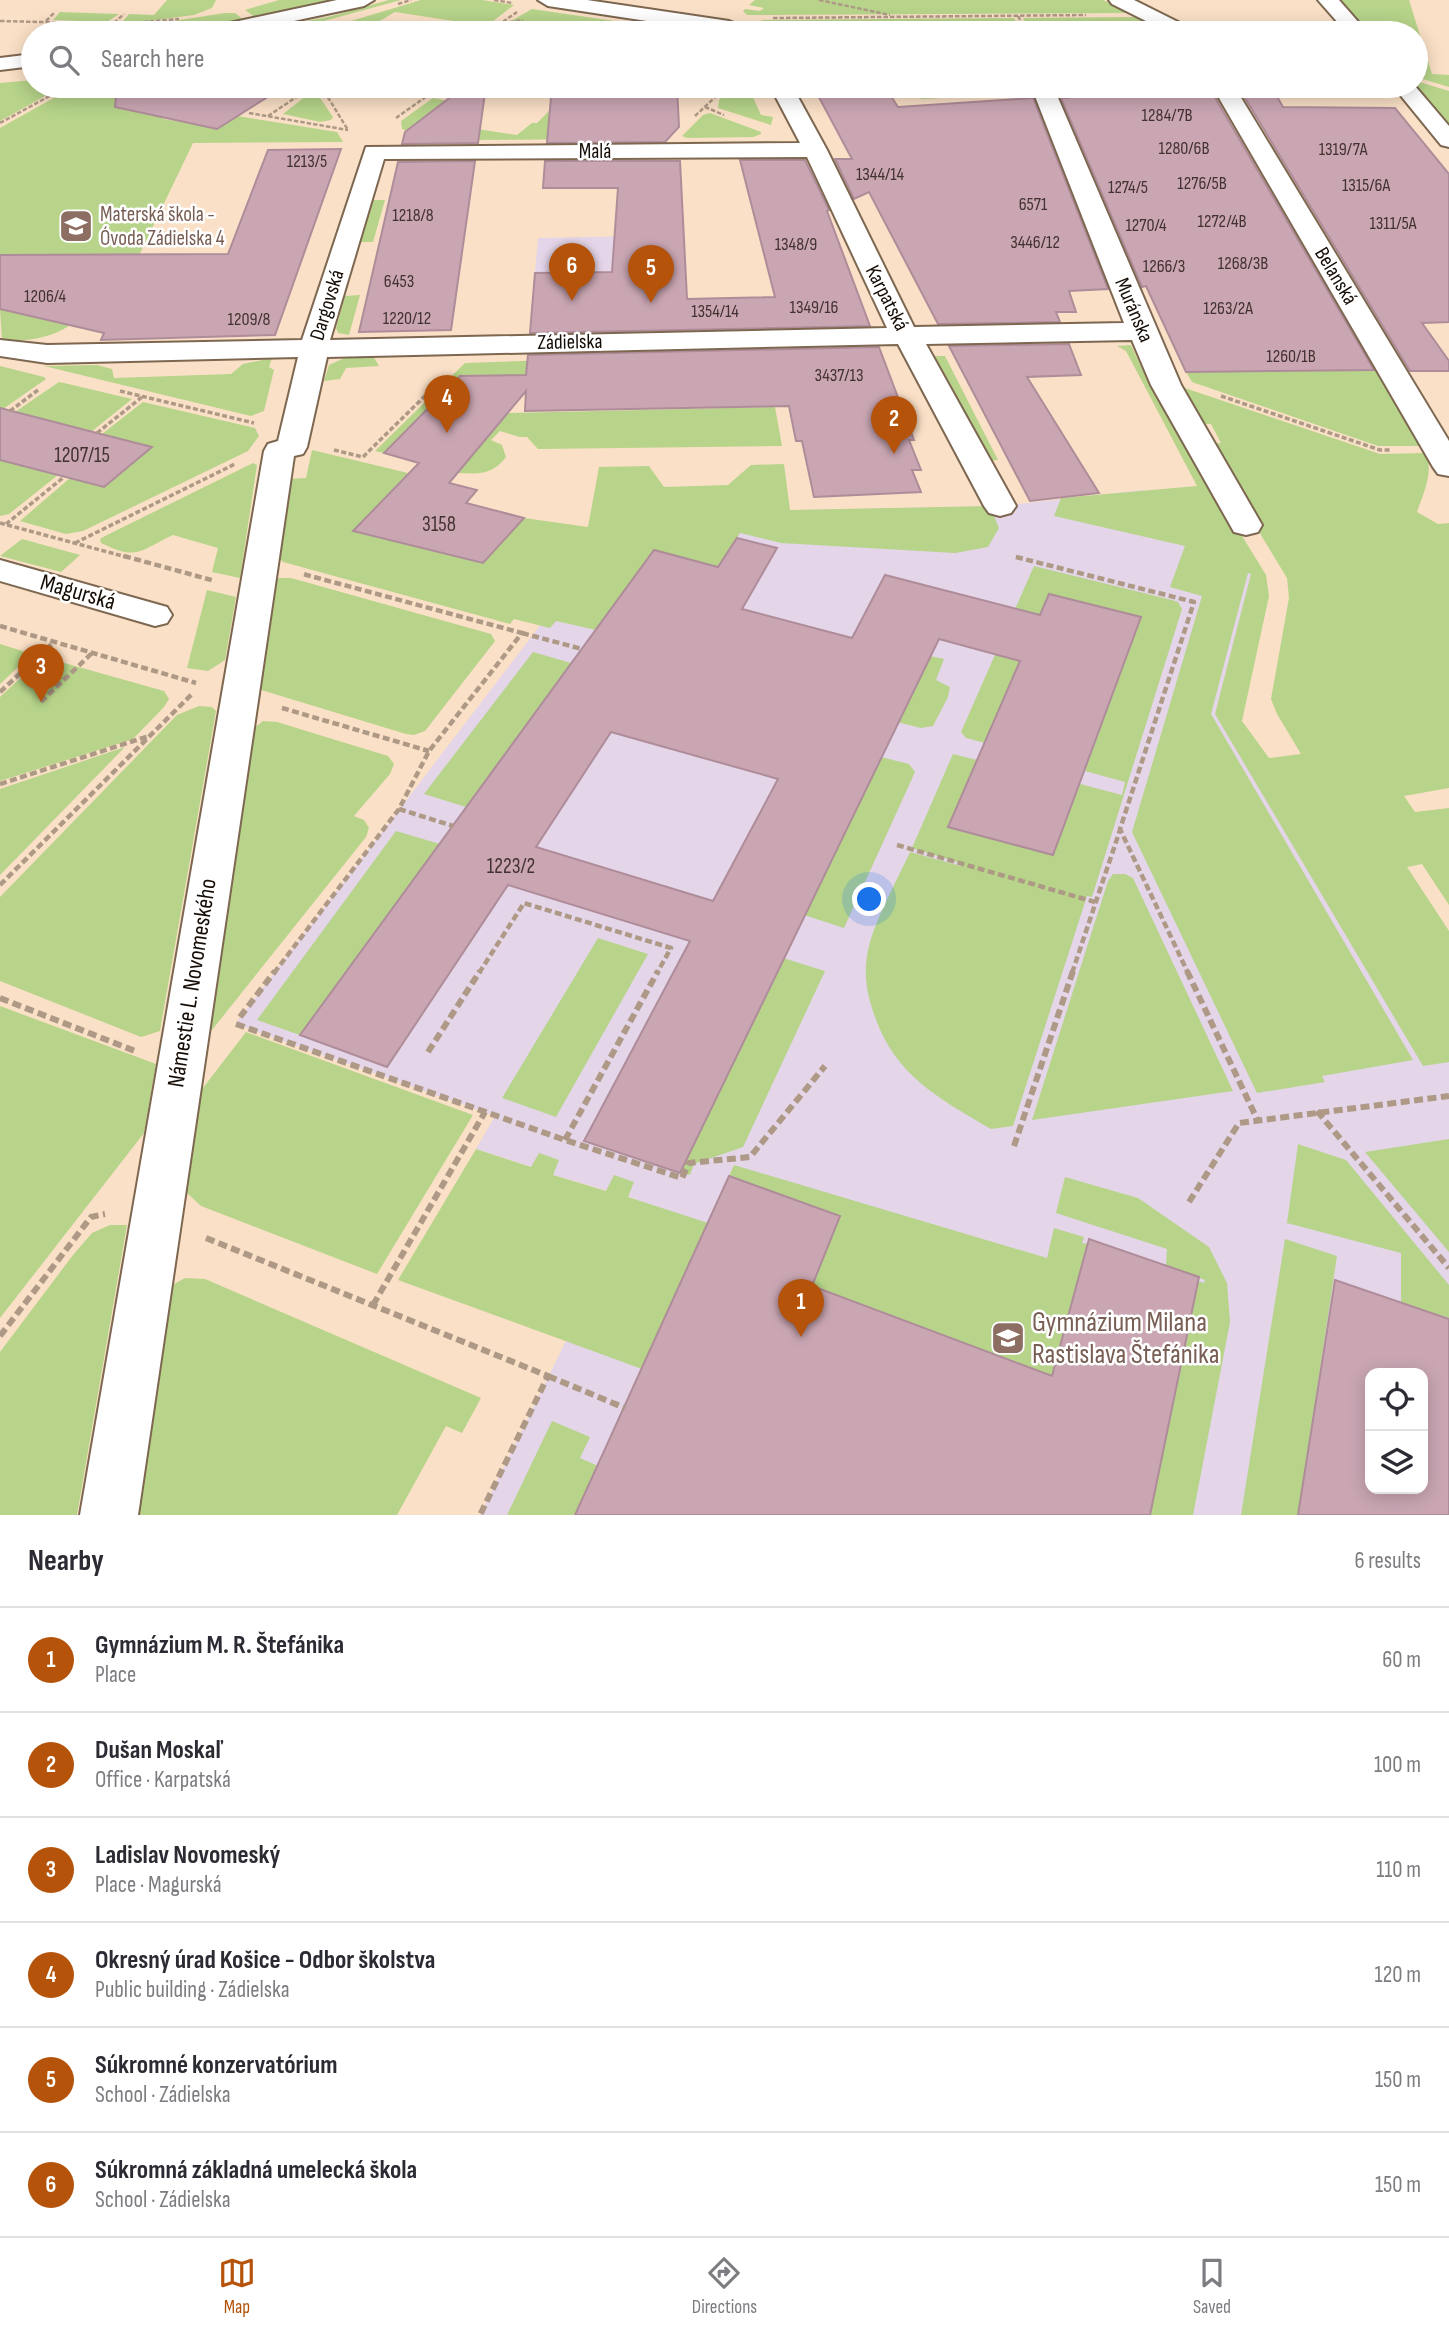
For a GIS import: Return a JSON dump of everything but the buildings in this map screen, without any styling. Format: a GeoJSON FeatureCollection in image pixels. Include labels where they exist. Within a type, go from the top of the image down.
{"type":"FeatureCollection","features":[{"type":"Feature","properties":{"kind":"street"},"geometry":{"type":"LineString","coordinates":[[267,21],[364,0]]}},
{"type":"Feature","properties":{"kind":"street"},"geometry":{"type":"LineString","coordinates":[[548,0],[689,21]]}},
{"type":"Feature","properties":{"kind":"street"},"geometry":{"type":"LineString","coordinates":[[1119,0],[1161,21]]}},
{"type":"Feature","properties":{"kind":"street"},"geometry":{"type":"LineString","coordinates":[[1328,0],[1347,21]]}},
{"type":"Feature","properties":{"kind":"street"},"geometry":{"type":"LineString","coordinates":[[0,64],[21,61]]}},
{"type":"Feature","properties":{"kind":"street","name":"Karpatská"},"geometry":{"type":"LineString","coordinates":[[787,98],[906,335],[1000,506]]}},
{"type":"Feature","properties":{"kind":"street","name":"Muránska"},"geometry":{"type":"LineString","coordinates":[[1047,98],[1141,331],[1190,430],[1246,525]]}},
{"type":"Feature","properties":{"kind":"street","name":"Belanská"},"geometry":{"type":"LineString","coordinates":[[1230,98],[1449,467]]}},
{"type":"Feature","properties":{"kind":"street"},"geometry":{"type":"LineString","coordinates":[[1414,98],[1449,140]]}},
{"type":"Feature","properties":{"kind":"street","name":"Malá"},"geometry":{"type":"LineString","coordinates":[[374,152],[815,150]]}},
{"type":"Feature","properties":{"kind":"street","name":"Dargovská"},"geometry":{"type":"LineString","coordinates":[[268,437],[292,447],[314,347],[374,152]]}},
{"type":"Feature","properties":{"kind":"street","name":"Zádielska"},"geometry":{"type":"LineString","coordinates":[[0,348],[47,355],[314,347],[1141,331]]}},
{"type":"Feature","properties":{"kind":"street","name":"Námestie L. Novomeského"},"geometry":{"type":"LineString","coordinates":[[109,1515],[181,1045],[259,578],[268,437]]}},
{"type":"Feature","properties":{"kind":"street","name":"Magurská"},"geometry":{"type":"LineString","coordinates":[[0,570],[155,615]]}},
{"type":"Feature","properties":{"kind":"path"},"geometry":{"type":"LineString","coordinates":[[819,0],[897,17]]}},
{"type":"Feature","properties":{"kind":"path"},"geometry":{"type":"LineString","coordinates":[[46,21],[55,12]]}},
{"type":"Feature","properties":{"kind":"path"},"geometry":{"type":"LineString","coordinates":[[117,21],[124,14]]}},
{"type":"Feature","properties":{"kind":"path"},"geometry":{"type":"LineString","coordinates":[[773,18],[1085,15]]}},
{"type":"Feature","properties":{"kind":"path"},"geometry":{"type":"LineString","coordinates":[[1018,16],[1021,21]]}},
{"type":"Feature","properties":{"kind":"path"},"geometry":{"type":"LineString","coordinates":[[154,21],[180,19]]}},
{"type":"Feature","properties":{"kind":"path"},"geometry":{"type":"LineString","coordinates":[[0,22],[21,22]]}},
{"type":"Feature","properties":{"kind":"path"},"geometry":{"type":"LineString","coordinates":[[0,123],[46,98]]}},
{"type":"Feature","properties":{"kind":"path"},"geometry":{"type":"LineString","coordinates":[[267,116],[295,98]]}},
{"type":"Feature","properties":{"kind":"path"},"geometry":{"type":"LineString","coordinates":[[249,113],[348,131]]}},
{"type":"Feature","properties":{"kind":"path"},"geometry":{"type":"LineString","coordinates":[[9,411],[39,390]]}},
{"type":"Feature","properties":{"kind":"path"},"geometry":{"type":"LineString","coordinates":[[119,390],[268,437]]}},
{"type":"Feature","properties":{"kind":"path"},"geometry":{"type":"LineString","coordinates":[[1211,393],[1380,450]]}},
{"type":"Feature","properties":{"kind":"path"},"geometry":{"type":"LineString","coordinates":[[97,433],[143,396]]}},
{"type":"Feature","properties":{"kind":"path"},"geometry":{"type":"LineString","coordinates":[[75,543],[238,463]]}},
{"type":"Feature","properties":{"kind":"path"},"geometry":{"type":"LineString","coordinates":[[3,524],[65,477]]}},
{"type":"Feature","properties":{"kind":"path"},"geometry":{"type":"LineString","coordinates":[[3,524],[75,543],[259,578],[522,633],[582,649]]}},
{"type":"Feature","properties":{"kind":"path"},"geometry":{"type":"LineString","coordinates":[[1014,1146],[1194,602],[1016,557]]}},
{"type":"Feature","properties":{"kind":"path"},"geometry":{"type":"LineString","coordinates":[[0,626],[201,684],[0,885]]}},
{"type":"Feature","properties":{"kind":"path"},"geometry":{"type":"LineString","coordinates":[[0,998],[134,1051],[203,1041],[235,1024],[399,809],[429,751],[522,633]]}},
{"type":"Feature","properties":{"kind":"path"},"geometry":{"type":"LineString","coordinates":[[0,692],[54,642]]}},
{"type":"Feature","properties":{"kind":"path"},"geometry":{"type":"LineString","coordinates":[[41,702],[92,653]]}},
{"type":"Feature","properties":{"kind":"path"},"geometry":{"type":"LineString","coordinates":[[240,695],[429,751]]}},
{"type":"Feature","properties":{"kind":"path"},"geometry":{"type":"LineString","coordinates":[[0,785],[151,735]]}},
{"type":"Feature","properties":{"kind":"path"},"geometry":{"type":"LineString","coordinates":[[399,809],[453,826]]}},
{"type":"Feature","properties":{"kind":"path"},"geometry":{"type":"LineString","coordinates":[[1120,829],[1257,1119]]}},
{"type":"Feature","properties":{"kind":"path"},"geometry":{"type":"LineString","coordinates":[[897,845],[1095,902]]}},
{"type":"Feature","properties":{"kind":"path"},"geometry":{"type":"LineString","coordinates":[[428,1052],[523,904],[671,948],[565,1140]]}},
{"type":"Feature","properties":{"kind":"path"},"geometry":{"type":"LineString","coordinates":[[235,1024],[565,1140],[682,1178],[690,1163],[750,1157],[825,1066]]}},
{"type":"Feature","properties":{"kind":"path"},"geometry":{"type":"LineString","coordinates":[[1189,1202],[1240,1124],[1316,1111],[1449,1096]]}},
{"type":"Feature","properties":{"kind":"path"},"geometry":{"type":"LineString","coordinates":[[1316,1111],[1449,1268]]}},
{"type":"Feature","properties":{"kind":"path"},"geometry":{"type":"LineString","coordinates":[[373,1305],[485,1112]]}},
{"type":"Feature","properties":{"kind":"path"},"geometry":{"type":"LineString","coordinates":[[0,1336],[91,1217],[121,1211],[156,1218],[625,1408]]}},
{"type":"Feature","properties":{"kind":"path"},"geometry":{"type":"LineString","coordinates":[[480,1515],[548,1376]]}},
{"type":"Feature","properties":{"kind":"shaded area"},"geometry":{"type":"Polygon","coordinates":[[[684,235],[689,326],[530,328],[538,238],[684,235]]]}},
{"type":"Feature","properties":{"kind":"shaded area"},"geometry":{"type":"Polygon","coordinates":[[[1143,490],[1252,574],[1215,714],[1449,1054],[1449,1515],[480,1515],[636,1199],[553,1175],[539,1154],[532,1167],[476,1149],[495,1116],[235,1024],[607,538],[740,533],[755,511],[1000,506],[1143,490]]]}},
{"type":"Feature","properties":{"kind":"green space"},"geometry":{"type":"Polygon","coordinates":[[[167,0],[216,0],[212,8],[194,15],[123,21],[129,14],[154,15],[167,0]]]}},
{"type":"Feature","properties":{"kind":"green space"},"geometry":{"type":"Polygon","coordinates":[[[279,0],[333,0],[256,18],[245,10],[279,0]]]}},
{"type":"Feature","properties":{"kind":"green space"},"geometry":{"type":"Polygon","coordinates":[[[389,0],[401,0],[324,21],[307,21],[389,0]]]}},
{"type":"Feature","properties":{"kind":"green space"},"geometry":{"type":"Polygon","coordinates":[[[421,0],[482,0],[514,5],[493,21],[454,21],[395,12],[380,21],[351,21],[421,0]]]}},
{"type":"Feature","properties":{"kind":"green space"},"geometry":{"type":"Polygon","coordinates":[[[755,0],[1103,0],[1132,13],[747,15],[743,11],[745,9],[760,11],[764,8],[749,5],[755,0]]]}},
{"type":"Feature","properties":{"kind":"green space"},"geometry":{"type":"Polygon","coordinates":[[[1335,0],[1409,0],[1416,21],[1354,21],[1335,0]]]}},
{"type":"Feature","properties":{"kind":"green space"},"geometry":{"type":"Polygon","coordinates":[[[532,9],[614,21],[511,21],[532,9]]]}},
{"type":"Feature","properties":{"kind":"green space"},"geometry":{"type":"Polygon","coordinates":[[[60,12],[119,14],[108,21],[53,20],[60,12]]]}},
{"type":"Feature","properties":{"kind":"green space"},"geometry":{"type":"Polygon","coordinates":[[[235,13],[245,21],[173,21],[235,13]]]}},
{"type":"Feature","properties":{"kind":"green space"},"geometry":{"type":"Polygon","coordinates":[[[1140,17],[1147,21],[1024,21],[1023,18],[1140,17]]]}},
{"type":"Feature","properties":{"kind":"green space"},"geometry":{"type":"Polygon","coordinates":[[[1014,18],[1016,21],[760,21],[1014,18]]]}},
{"type":"Feature","properties":{"kind":"green space"},"geometry":{"type":"Polygon","coordinates":[[[1428,61],[1432,74],[1449,75],[1449,87],[1428,81],[1428,61]]]}},
{"type":"Feature","properties":{"kind":"green space"},"geometry":{"type":"Polygon","coordinates":[[[21,81],[21,98],[41,98],[0,121],[0,83],[21,81]]]}},
{"type":"Feature","properties":{"kind":"green space"},"geometry":{"type":"Polygon","coordinates":[[[1428,85],[1449,91],[1449,133],[1421,98],[1428,98],[1428,85]]]}},
{"type":"Feature","properties":{"kind":"green space","name":"Materská škola - Óvoda Zádielska 4"},"geometry":{"type":"Polygon","coordinates":[[[54,98],[171,98],[163,119],[188,123],[237,116],[337,132],[343,142],[193,143],[121,293],[0,266],[0,128],[54,98]]]}},
{"type":"Feature","properties":{"kind":"green space"},"geometry":{"type":"Polygon","coordinates":[[[304,98],[320,98],[333,117],[320,122],[283,114],[304,98]]]}},
{"type":"Feature","properties":{"kind":"green space"},"geometry":{"type":"Polygon","coordinates":[[[433,98],[452,102],[457,126],[517,135],[532,123],[537,123],[560,100],[551,98],[624,98],[601,119],[619,139],[448,140],[421,138],[402,129],[401,121],[433,98]]]}},
{"type":"Feature","properties":{"kind":"green space"},"geometry":{"type":"Polygon","coordinates":[[[753,98],[761,115],[773,117],[771,125],[718,108],[719,100],[753,98]]]}},
{"type":"Feature","properties":{"kind":"green space"},"geometry":{"type":"Polygon","coordinates":[[[710,113],[761,134],[753,137],[682,136],[703,115],[710,113]]]}},
{"type":"Feature","properties":{"kind":"green space"},"geometry":{"type":"Polygon","coordinates":[[[372,200],[385,200],[373,242],[360,242],[372,200]]]}},
{"type":"Feature","properties":{"kind":"green space"},"geometry":{"type":"Polygon","coordinates":[[[360,295],[349,335],[338,333],[336,328],[345,296],[360,295]]]}},
{"type":"Feature","properties":{"kind":"green space"},"geometry":{"type":"Polygon","coordinates":[[[0,309],[81,316],[64,329],[44,337],[2,340],[0,309]]]}},
{"type":"Feature","properties":{"kind":"green space"},"geometry":{"type":"Polygon","coordinates":[[[1131,345],[1151,388],[1183,438],[1202,479],[1209,482],[1266,575],[1269,596],[1242,721],[1269,758],[1301,754],[1271,699],[1289,598],[1287,578],[1206,444],[1221,443],[1211,424],[1195,424],[1179,386],[1380,454],[1426,453],[1428,475],[1417,512],[1438,524],[1449,523],[1449,788],[1404,796],[1415,812],[1449,808],[1449,905],[1422,864],[1407,867],[1449,931],[1449,1062],[1423,1066],[1215,714],[1251,574],[1248,573],[1211,714],[1413,1060],[1322,1076],[1325,1082],[1257,1093],[1132,832],[1202,596],[1170,587],[1185,546],[1054,516],[1061,498],[1197,486],[1126,351],[1117,346],[1131,345]]]}},
{"type":"Feature","properties":{"kind":"green space"},"geometry":{"type":"Polygon","coordinates":[[[349,356],[373,356],[379,366],[346,368],[340,379],[324,381],[329,365],[349,356]]]}},
{"type":"Feature","properties":{"kind":"green space"},"geometry":{"type":"Polygon","coordinates":[[[935,356],[945,356],[998,460],[987,461],[935,356]]]}},
{"type":"Feature","properties":{"kind":"green space"},"geometry":{"type":"Polygon","coordinates":[[[272,358],[269,367],[274,370],[264,411],[251,416],[44,366],[97,365],[112,369],[114,378],[231,374],[243,364],[272,358]]]}},
{"type":"Feature","properties":{"kind":"green space"},"geometry":{"type":"Polygon","coordinates":[[[550,360],[526,375],[460,376],[384,453],[375,451],[465,363],[550,360]]]}},
{"type":"Feature","properties":{"kind":"green space"},"geometry":{"type":"Polygon","coordinates":[[[0,366],[46,379],[3,409],[0,408],[0,366]]]}},
{"type":"Feature","properties":{"kind":"green space"},"geometry":{"type":"Polygon","coordinates":[[[1377,370],[1422,446],[1378,446],[1192,382],[1186,372],[1377,370]]]}},
{"type":"Feature","properties":{"kind":"green space"},"geometry":{"type":"Polygon","coordinates":[[[59,382],[132,399],[91,432],[15,412],[59,382]]]}},
{"type":"Feature","properties":{"kind":"green space"},"geometry":{"type":"Polygon","coordinates":[[[143,402],[255,428],[259,436],[248,451],[83,531],[66,534],[20,521],[70,478],[104,487],[151,448],[102,434],[143,402]]]}},
{"type":"Feature","properties":{"kind":"green space"},"geometry":{"type":"Polygon","coordinates":[[[775,407],[782,446],[538,449],[527,437],[500,431],[491,440],[502,445],[506,457],[501,463],[485,472],[458,473],[507,413],[775,407]]]}},
{"type":"Feature","properties":{"kind":"green space"},"geometry":{"type":"Polygon","coordinates":[[[312,450],[408,473],[353,531],[483,563],[524,518],[588,527],[599,467],[649,466],[664,487],[728,485],[751,465],[784,464],[790,510],[990,506],[999,528],[988,547],[955,553],[781,543],[740,533],[718,567],[654,550],[596,630],[556,621],[550,628],[514,619],[510,624],[283,562],[276,555],[287,479],[306,478],[312,450]]]}},
{"type":"Feature","properties":{"kind":"green space"},"geometry":{"type":"Polygon","coordinates":[[[0,460],[58,475],[9,514],[0,516],[0,460]]]}},
{"type":"Feature","properties":{"kind":"green space"},"geometry":{"type":"Polygon","coordinates":[[[253,463],[257,465],[240,578],[212,572],[218,548],[173,535],[131,553],[101,543],[100,539],[105,536],[253,463]]]}},
{"type":"Feature","properties":{"kind":"green space"},"geometry":{"type":"Polygon","coordinates":[[[22,539],[80,555],[61,572],[0,556],[22,539]]]}},
{"type":"Feature","properties":{"kind":"green space"},"geometry":{"type":"Polygon","coordinates":[[[1034,566],[1172,600],[1178,602],[1182,609],[1092,897],[1087,896],[1013,1126],[991,1129],[934,1094],[904,1067],[891,1050],[869,998],[867,959],[878,920],[910,852],[961,866],[963,864],[912,848],[953,754],[977,760],[948,827],[1053,855],[1080,784],[1122,795],[1125,782],[1085,771],[1141,617],[985,743],[966,738],[961,732],[1034,566]]]}},
{"type":"Feature","properties":{"kind":"green space"},"geometry":{"type":"Polygon","coordinates":[[[279,578],[291,578],[491,634],[495,641],[425,731],[414,735],[406,734],[258,689],[271,583],[279,578]]]}},
{"type":"Feature","properties":{"kind":"green space"},"geometry":{"type":"Polygon","coordinates":[[[207,590],[236,597],[225,660],[208,671],[187,668],[207,590]]]}},
{"type":"Feature","properties":{"kind":"green space"},"geometry":{"type":"Polygon","coordinates":[[[0,644],[32,654],[0,684],[0,644]]]}},
{"type":"Feature","properties":{"kind":"green space"},"geometry":{"type":"Polygon","coordinates":[[[533,652],[571,663],[466,807],[424,794],[533,652]]]}},
{"type":"Feature","properties":{"kind":"green space"},"geometry":{"type":"Polygon","coordinates":[[[930,656],[944,659],[936,680],[950,687],[948,697],[933,726],[921,728],[897,722],[930,656]]]}},
{"type":"Feature","properties":{"kind":"green space"},"geometry":{"type":"Polygon","coordinates":[[[43,657],[164,691],[169,699],[133,739],[0,781],[0,697],[43,657]]]}},
{"type":"Feature","properties":{"kind":"green space"},"geometry":{"type":"Polygon","coordinates":[[[199,706],[212,707],[216,711],[160,1031],[141,1037],[0,981],[0,897],[177,715],[199,706]]]}},
{"type":"Feature","properties":{"kind":"green space"},"geometry":{"type":"Polygon","coordinates":[[[263,721],[277,722],[388,756],[394,764],[390,774],[354,816],[364,820],[369,828],[366,837],[208,1035],[252,730],[263,721]]]}},
{"type":"Feature","properties":{"kind":"green space"},"geometry":{"type":"Polygon","coordinates":[[[125,747],[0,875],[0,789],[125,747]]]}},
{"type":"Feature","properties":{"kind":"green space"},"geometry":{"type":"Polygon","coordinates":[[[881,757],[909,764],[915,772],[844,928],[804,915],[881,757]]]}},
{"type":"Feature","properties":{"kind":"green space"},"geometry":{"type":"Polygon","coordinates":[[[396,831],[440,844],[300,1035],[257,1020],[396,831]]]}},
{"type":"Feature","properties":{"kind":"green space"},"geometry":{"type":"Polygon","coordinates":[[[1113,874],[1125,874],[1133,878],[1233,1091],[1032,1120],[1108,881],[1113,874]]]}},
{"type":"Feature","properties":{"kind":"green space"},"geometry":{"type":"Polygon","coordinates":[[[598,938],[648,954],[556,1117],[502,1098],[598,938]]]}},
{"type":"Feature","properties":{"kind":"green space"},"geometry":{"type":"Polygon","coordinates":[[[783,958],[825,971],[743,1147],[694,1164],[690,1175],[680,1173],[783,958]]]}},
{"type":"Feature","properties":{"kind":"green space"},"geometry":{"type":"Polygon","coordinates":[[[0,1006],[156,1064],[144,1133],[0,1318],[0,1006]]]}},
{"type":"Feature","properties":{"kind":"green space"},"geometry":{"type":"Polygon","coordinates":[[[246,1032],[473,1115],[377,1274],[201,1206],[187,1193],[183,1177],[196,1097],[246,1032]]]}},
{"type":"Feature","properties":{"kind":"green space"},"geometry":{"type":"Polygon","coordinates":[[[1449,1139],[1449,1252],[1365,1152],[1449,1139]]]}},
{"type":"Feature","properties":{"kind":"green space"},"geometry":{"type":"Polygon","coordinates":[[[1298,1144],[1346,1160],[1449,1285],[1449,1318],[1401,1303],[1401,1253],[1287,1223],[1298,1144]]]}},
{"type":"Feature","properties":{"kind":"green space"},"geometry":{"type":"Polygon","coordinates":[[[476,1149],[531,1167],[539,1153],[559,1160],[553,1175],[606,1191],[614,1175],[634,1182],[628,1197],[708,1223],[642,1369],[398,1280],[476,1149]]]}},
{"type":"Feature","properties":{"kind":"green space"},"geometry":{"type":"Polygon","coordinates":[[[734,1165],[1047,1258],[1054,1228],[1084,1237],[1082,1243],[1088,1244],[1052,1376],[807,1284],[840,1216],[729,1176],[734,1165]]]}},
{"type":"Feature","properties":{"kind":"green space"},"geometry":{"type":"Polygon","coordinates":[[[1065,1177],[1138,1198],[1209,1247],[1227,1283],[1230,1322],[1193,1515],[1150,1515],[1197,1281],[1204,1283],[1205,1280],[1166,1266],[1167,1249],[1056,1213],[1065,1177]]]}},
{"type":"Feature","properties":{"kind":"green space"},"geometry":{"type":"Polygon","coordinates":[[[110,1225],[127,1225],[77,1515],[0,1515],[0,1352],[92,1233],[110,1225]]]}},
{"type":"Feature","properties":{"kind":"green space"},"geometry":{"type":"Polygon","coordinates":[[[1285,1239],[1337,1256],[1298,1515],[1241,1515],[1285,1239]]]}},
{"type":"Feature","properties":{"kind":"green space"},"geometry":{"type":"Polygon","coordinates":[[[185,1278],[205,1279],[481,1398],[462,1433],[446,1426],[397,1515],[134,1515],[169,1287],[185,1278]]]}},
{"type":"Feature","properties":{"kind":"green space"},"geometry":{"type":"Polygon","coordinates":[[[552,1421],[590,1437],[580,1458],[598,1466],[575,1515],[507,1515],[552,1421]]]}},
{"type":"Feature","properties":{"kind":"place","name":"Materská škola - Óvoda Zádielska 4"},"geometry":{"type":"Point","coordinates":[76,226]}},
{"type":"Feature","properties":{"kind":"place","name":"Súkromná základná umelecká škola"},"geometry":{"type":"Point","coordinates":[572,301]}},
{"type":"Feature","properties":{"kind":"place","name":"Súkromné konzervatórium"},"geometry":{"type":"Point","coordinates":[651,303]}},
{"type":"Feature","properties":{"kind":"place","name":"Okresný úrad Košice - Odbor školstva"},"geometry":{"type":"Point","coordinates":[447,433]}},
{"type":"Feature","properties":{"kind":"place","name":"Dušan Moskaľ"},"geometry":{"type":"Point","coordinates":[894,454]}},
{"type":"Feature","properties":{"kind":"place","name":"Ladislav Novomeský"},"geometry":{"type":"Point","coordinates":[41,702]}},
{"type":"Feature","properties":{"kind":"place","name":"Gymnázium M. R. Štefánika"},"geometry":{"type":"Point","coordinates":[801,1337]}},
{"type":"Feature","properties":{"kind":"place","name":"Gymnázium Milana Rastislava Štefánika"},"geometry":{"type":"Point","coordinates":[1008,1338]}}]}
